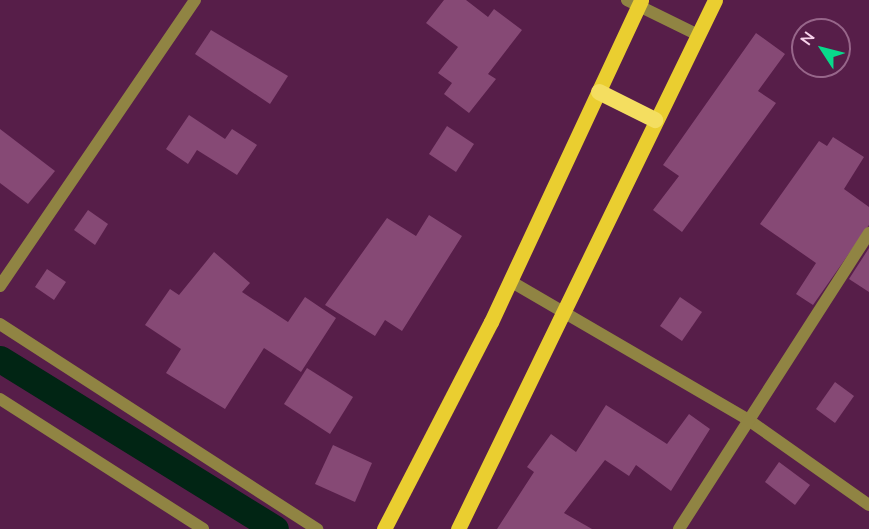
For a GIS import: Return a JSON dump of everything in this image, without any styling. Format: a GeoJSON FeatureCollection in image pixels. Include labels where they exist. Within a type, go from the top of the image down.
{"type":"FeatureCollection","features":[{"type":"Feature","properties":{"kind":"highway"},"geometry":{"type":"LineString","coordinates":[[599,92],[656,120]]}},
{"type":"Feature","properties":{"kind":"main road"},"geometry":{"type":"LineString","coordinates":[[458,529],[715,0]]}},
{"type":"Feature","properties":{"kind":"main road"},"geometry":{"type":"LineString","coordinates":[[384,529],[510,281],[599,92],[635,2]]}},
{"type":"Feature","properties":{"kind":"street"},"geometry":{"type":"LineString","coordinates":[[0,286],[195,0]]}},
{"type":"Feature","properties":{"kind":"street"},"geometry":{"type":"LineString","coordinates":[[635,2],[698,34]]}},
{"type":"Feature","properties":{"kind":"street"},"geometry":{"type":"LineString","coordinates":[[679,529],[747,419],[869,232]]}},
{"type":"Feature","properties":{"kind":"street"},"geometry":{"type":"LineString","coordinates":[[510,281],[747,419],[869,506]]}},
{"type":"Feature","properties":{"kind":"street"},"geometry":{"type":"LineString","coordinates":[[0,324],[317,529]]}},
{"type":"Feature","properties":{"kind":"street"},"geometry":{"type":"LineString","coordinates":[[0,399],[203,529]]}},
{"type":"Feature","properties":{"kind":"building"},"geometry":{"type":"Polygon","coordinates":[[[444,0],[466,0],[488,17],[494,9],[522,30],[488,74],[496,79],[469,113],[444,94],[452,83],[438,73],[458,47],[426,23],[444,0]]]}},
{"type":"Feature","properties":{"kind":"building"},"geometry":{"type":"Polygon","coordinates":[[[211,30],[288,76],[270,104],[195,54],[211,30]]]}},
{"type":"Feature","properties":{"kind":"building"},"geometry":{"type":"Polygon","coordinates":[[[756,33],[785,54],[758,91],[776,103],[682,232],[653,210],[679,176],[663,165],[756,33]]]}},
{"type":"Feature","properties":{"kind":"building"},"geometry":{"type":"Polygon","coordinates":[[[189,115],[225,139],[232,129],[257,145],[237,175],[197,150],[188,164],[166,149],[189,115]]]}},
{"type":"Feature","properties":{"kind":"building"},"geometry":{"type":"Polygon","coordinates":[[[447,126],[474,144],[456,172],[429,154],[447,126]]]}},
{"type":"Feature","properties":{"kind":"building"},"geometry":{"type":"Polygon","coordinates":[[[0,129],[55,171],[28,204],[0,183],[0,129]]]}},
{"type":"Feature","properties":{"kind":"building"},"geometry":{"type":"Polygon","coordinates":[[[833,137],[864,157],[844,189],[869,207],[869,225],[813,305],[796,294],[816,263],[760,224],[819,141],[827,146],[833,137]]]}},
{"type":"Feature","properties":{"kind":"building"},"geometry":{"type":"Polygon","coordinates":[[[88,210],[108,224],[95,245],[74,230],[88,210]]]}},
{"type":"Feature","properties":{"kind":"building"},"geometry":{"type":"Polygon","coordinates":[[[429,215],[462,236],[402,331],[385,320],[375,336],[325,305],[387,218],[416,236],[429,215]]]}},
{"type":"Feature","properties":{"kind":"building"},"geometry":{"type":"Polygon","coordinates":[[[869,248],[869,292],[849,279],[869,248]]]}},
{"type":"Feature","properties":{"kind":"building"},"geometry":{"type":"Polygon","coordinates":[[[214,252],[250,283],[242,292],[288,322],[305,297],[336,318],[301,372],[264,348],[225,409],[166,373],[181,349],[145,325],[170,289],[179,295],[214,252]]]}},
{"type":"Feature","properties":{"kind":"building"},"geometry":{"type":"Polygon","coordinates":[[[47,269],[66,282],[54,300],[35,287],[47,269]]]}},
{"type":"Feature","properties":{"kind":"building"},"geometry":{"type":"Polygon","coordinates":[[[680,297],[702,312],[682,341],[660,326],[680,297]]]}},
{"type":"Feature","properties":{"kind":"building"},"geometry":{"type":"Polygon","coordinates":[[[307,368],[353,397],[330,434],[284,404],[307,368]]]}},
{"type":"Feature","properties":{"kind":"building"},"geometry":{"type":"Polygon","coordinates":[[[835,382],[854,396],[835,423],[816,409],[835,382]]]}},
{"type":"Feature","properties":{"kind":"building"},"geometry":{"type":"Polygon","coordinates":[[[606,405],[667,444],[689,414],[710,429],[671,491],[636,465],[629,476],[605,460],[564,513],[592,529],[497,529],[534,472],[527,467],[551,434],[576,452],[606,405]]]}},
{"type":"Feature","properties":{"kind":"building"},"geometry":{"type":"Polygon","coordinates":[[[333,445],[372,463],[355,502],[315,484],[333,445]]]}},
{"type":"Feature","properties":{"kind":"building"},"geometry":{"type":"Polygon","coordinates":[[[779,462],[810,485],[795,505],[765,482],[779,462]]]}},
{"type":"Feature","properties":{"kind":"waterway"},"geometry":{"type":"LineString","coordinates":[[0,359],[275,529]]}}]}
